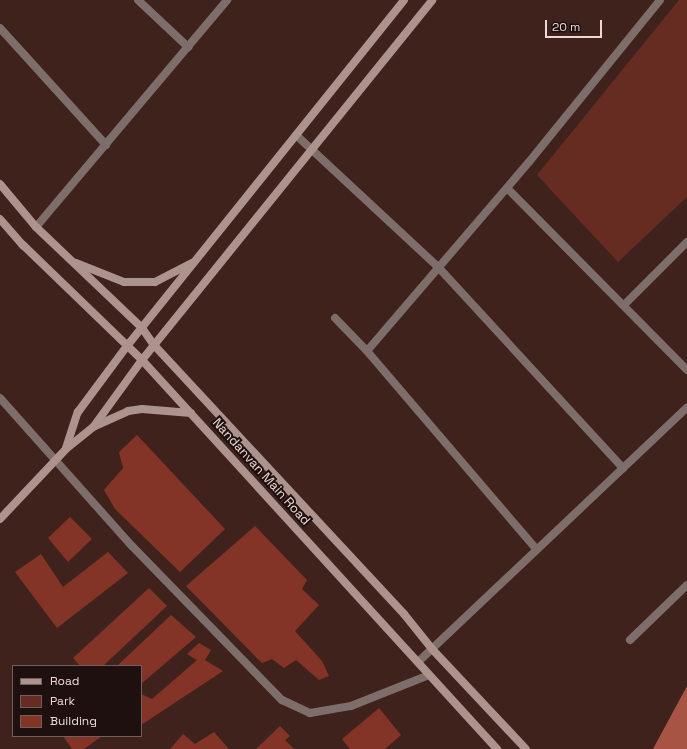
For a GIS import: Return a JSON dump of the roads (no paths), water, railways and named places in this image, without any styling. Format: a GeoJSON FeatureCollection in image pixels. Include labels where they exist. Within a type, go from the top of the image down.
{"type":"FeatureCollection","features":[{"type":"Feature","properties":{"kind":"main road"},"geometry":{"type":"LineString","coordinates":[[66,449],[78,412],[127,346],[404,0]]}},
{"type":"Feature","properties":{"kind":"main road"},"geometry":{"type":"LineString","coordinates":[[0,519],[66,449],[94,426],[142,360],[432,0]]}},
{"type":"Feature","properties":{"kind":"main road"},"geometry":{"type":"LineString","coordinates":[[0,184],[36,227],[142,328],[154,345],[295,495],[404,614],[432,649],[526,749]]}},
{"type":"Feature","properties":{"kind":"main road","name":"Nandanvan Main Road"},"geometry":{"type":"LineString","coordinates":[[0,219],[142,360],[497,749]]}},
{"type":"Feature","properties":{"kind":"main road"},"geometry":{"type":"LineString","coordinates":[[72,261],[124,282],[154,282],[194,262]]}},
{"type":"Feature","properties":{"kind":"main road"},"geometry":{"type":"LineString","coordinates":[[94,426],[128,411],[142,409],[191,414]]}},
{"type":"Feature","properties":{"kind":"street"},"geometry":{"type":"LineString","coordinates":[[138,0],[188,47]]}},
{"type":"Feature","properties":{"kind":"street"},"geometry":{"type":"LineString","coordinates":[[36,227],[227,0]]}},
{"type":"Feature","properties":{"kind":"street"},"geometry":{"type":"LineString","coordinates":[[367,351],[507,188],[660,0]]}},
{"type":"Feature","properties":{"kind":"street"},"geometry":{"type":"LineString","coordinates":[[0,28],[106,145]]}},
{"type":"Feature","properties":{"kind":"street"},"geometry":{"type":"LineString","coordinates":[[296,135],[439,268],[623,468]]}},
{"type":"Feature","properties":{"kind":"street"},"geometry":{"type":"LineString","coordinates":[[507,188],[687,370]]}},
{"type":"Feature","properties":{"kind":"street"},"geometry":{"type":"LineString","coordinates":[[624,306],[687,242]]}},
{"type":"Feature","properties":{"kind":"street"},"geometry":{"type":"LineString","coordinates":[[335,318],[367,351],[536,549]]}},
{"type":"Feature","properties":{"kind":"street"},"geometry":{"type":"LineString","coordinates":[[0,398],[132,546],[282,700],[310,712],[351,706],[429,675]]}},
{"type":"Feature","properties":{"kind":"street"},"geometry":{"type":"LineString","coordinates":[[418,662],[687,408]]}},
{"type":"Feature","properties":{"kind":"street"},"geometry":{"type":"LineString","coordinates":[[630,640],[687,585]]}}]}
